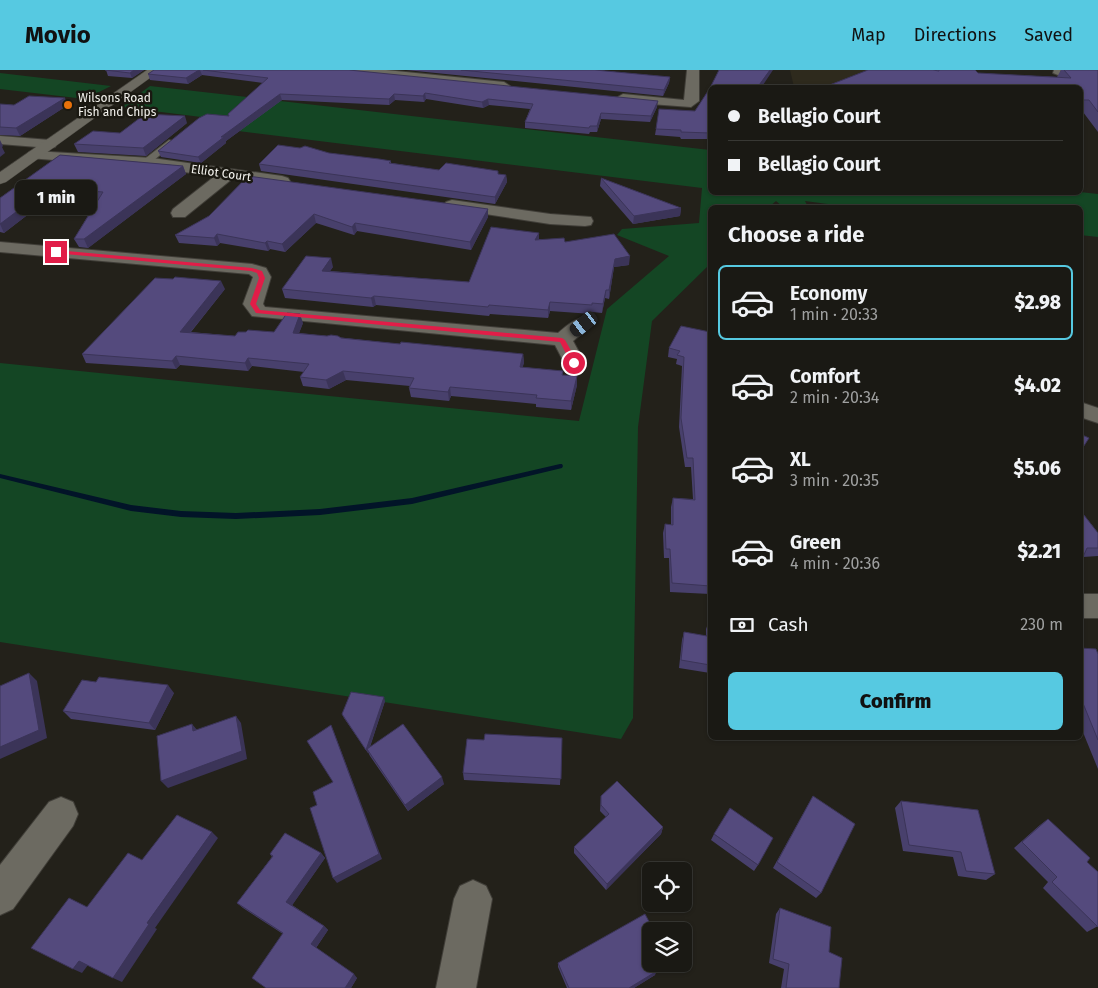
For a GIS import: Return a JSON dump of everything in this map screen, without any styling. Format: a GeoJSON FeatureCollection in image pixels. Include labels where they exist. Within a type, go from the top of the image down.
{"type":"FeatureCollection","features":[{"type":"Feature","properties":{"kind":"street"},"geometry":{"type":"LineString","coordinates":[[0,179],[155,70]]}},
{"type":"Feature","properties":{"kind":"street"},"geometry":{"type":"LineString","coordinates":[[351,70],[508,83]]}},
{"type":"Feature","properties":{"kind":"street"},"geometry":{"type":"LineString","coordinates":[[609,96],[686,104],[692,101],[692,70]]}},
{"type":"Feature","properties":{"kind":"street"},"geometry":{"type":"LineString","coordinates":[[0,140],[50,144]]}},
{"type":"Feature","properties":{"kind":"street","name":"Elliot Court"},"geometry":{"type":"LineString","coordinates":[[34,155],[145,163],[297,184]]}},
{"type":"Feature","properties":{"kind":"street"},"geometry":{"type":"LineString","coordinates":[[179,213],[228,174]]}},
{"type":"Feature","properties":{"kind":"street"},"geometry":{"type":"LineString","coordinates":[[433,203],[550,220],[585,221]]}},
{"type":"Feature","properties":{"kind":"street"},"geometry":{"type":"LineString","coordinates":[[0,247],[260,272],[262,278],[253,304],[259,312],[562,340],[584,324]]}},
{"type":"Feature","properties":{"kind":"street"},"geometry":{"type":"LineString","coordinates":[[562,340],[574,363]]}},
{"type":"Feature","properties":{"kind":"street"},"geometry":{"type":"LineString","coordinates":[[1083,411],[1098,416]]}},
{"type":"Feature","properties":{"kind":"street"},"geometry":{"type":"LineString","coordinates":[[1083,606],[1098,606]]}},
{"type":"Feature","properties":{"kind":"street"},"geometry":{"type":"LineString","coordinates":[[0,896],[61,814]]}},
{"type":"Feature","properties":{"kind":"street"},"geometry":{"type":"LineString","coordinates":[[456,988],[473,899]]}},
{"type":"Feature","properties":{"kind":"lane"},"geometry":{"type":"LineString","coordinates":[[1058,70],[1055,72],[1062,76],[1098,79]]}},
{"type":"Feature","properties":{"kind":"lane"},"geometry":{"type":"LineString","coordinates":[[1068,70],[1098,74]]}},
{"type":"Feature","properties":{"kind":"lane"},"geometry":{"type":"LineString","coordinates":[[145,163],[182,134]]}},
{"type":"Feature","properties":{"kind":"shaded area"},"geometry":{"type":"Polygon","coordinates":[[[790,70],[918,70],[924,85],[794,85],[790,70]]]}},
{"type":"Feature","properties":{"kind":"green space"},"geometry":{"type":"Polygon","coordinates":[[[0,73],[111,86],[85,99],[0,89],[0,73]]]}},
{"type":"Feature","properties":{"kind":"green space"},"geometry":{"type":"Polygon","coordinates":[[[150,86],[708,150],[708,195],[1083,195],[1083,192],[1098,194],[1098,237],[1083,235],[1083,205],[835,205],[805,201],[807,205],[781,205],[776,201],[771,205],[708,205],[708,266],[652,321],[638,427],[633,718],[621,739],[0,642],[0,363],[579,421],[607,309],[669,256],[617,235],[622,229],[699,223],[702,188],[238,131],[249,123],[121,107],[150,86]]]}},
{"type":"Feature","properties":{"kind":"building"},"geometry":{"type":"Polygon","coordinates":[[[105,70],[134,70],[130,73],[105,70]]]}},
{"type":"Feature","properties":{"kind":"building"},"geometry":{"type":"Polygon","coordinates":[[[154,70],[199,70],[186,78],[148,74],[154,70]]]}},
{"type":"Feature","properties":{"kind":"building"},"geometry":{"type":"Polygon","coordinates":[[[203,70],[349,70],[658,101],[651,116],[601,113],[597,126],[590,126],[589,128],[525,122],[533,104],[488,99],[482,102],[425,93],[423,96],[394,94],[389,99],[280,94],[221,137],[224,137],[198,157],[158,151],[199,118],[207,114],[229,116],[228,114],[268,78],[203,70]]]}},
{"type":"Feature","properties":{"kind":"building"},"geometry":{"type":"Polygon","coordinates":[[[461,70],[595,70],[670,77],[664,90],[461,70]]]}},
{"type":"Feature","properties":{"kind":"building"},"geometry":{"type":"Polygon","coordinates":[[[719,70],[770,70],[759,85],[712,85],[719,70]]]}},
{"type":"Feature","properties":{"kind":"building"},"geometry":{"type":"Polygon","coordinates":[[[868,70],[975,70],[978,73],[1071,78],[1064,70],[1098,70],[1098,112],[1089,100],[1083,100],[1083,85],[830,85],[868,70]]]}},
{"type":"Feature","properties":{"kind":"building"},"geometry":{"type":"Polygon","coordinates":[[[708,91],[708,133],[656,129],[659,109],[695,111],[708,91]]]}},
{"type":"Feature","properties":{"kind":"building"},"geometry":{"type":"Polygon","coordinates":[[[29,96],[65,98],[16,128],[0,127],[0,104],[14,105],[29,96]]]}},
{"type":"Feature","properties":{"kind":"building"},"geometry":{"type":"Polygon","coordinates":[[[145,114],[185,116],[143,148],[74,144],[93,131],[120,133],[145,114]]]}},
{"type":"Feature","properties":{"kind":"building"},"geometry":{"type":"Polygon","coordinates":[[[278,145],[300,148],[305,146],[329,153],[379,159],[391,161],[389,163],[439,170],[446,163],[498,171],[498,174],[506,175],[495,197],[259,164],[278,145]]]}},
{"type":"Feature","properties":{"kind":"building"},"geometry":{"type":"Polygon","coordinates":[[[60,155],[183,166],[84,239],[74,239],[103,192],[48,188],[0,224],[0,198],[60,155]]]}},
{"type":"Feature","properties":{"kind":"building"},"geometry":{"type":"Polygon","coordinates":[[[248,176],[488,209],[470,242],[355,223],[352,227],[314,214],[282,244],[267,241],[265,243],[217,234],[214,238],[175,235],[209,216],[248,176]]]}},
{"type":"Feature","properties":{"kind":"building"},"geometry":{"type":"Polygon","coordinates":[[[601,178],[681,208],[634,216],[601,178]]]}},
{"type":"Feature","properties":{"kind":"building"},"geometry":{"type":"Polygon","coordinates":[[[491,227],[539,233],[535,240],[564,238],[565,242],[614,234],[630,256],[615,259],[609,290],[606,290],[603,304],[550,302],[548,310],[489,305],[488,307],[374,296],[371,298],[282,289],[306,256],[331,258],[322,271],[469,282],[491,227]]]}},
{"type":"Feature","properties":{"kind":"building"},"geometry":{"type":"Polygon","coordinates":[[[175,277],[221,281],[180,332],[235,336],[238,332],[246,332],[248,330],[274,332],[287,313],[300,314],[293,333],[523,354],[520,367],[563,371],[562,375],[577,376],[571,401],[536,398],[537,395],[450,387],[448,392],[409,388],[414,378],[343,371],[326,380],[300,377],[309,364],[248,358],[245,363],[176,356],[172,361],[82,354],[155,278],[173,279],[175,277]]]}},
{"type":"Feature","properties":{"kind":"building"},"geometry":{"type":"Polygon","coordinates":[[[681,326],[708,332],[708,586],[672,583],[670,549],[666,549],[665,524],[673,525],[673,498],[695,500],[693,458],[687,458],[681,418],[684,357],[677,355],[680,351],[669,348],[681,326]]]}},
{"type":"Feature","properties":{"kind":"building"},"geometry":{"type":"Polygon","coordinates":[[[1083,435],[1089,438],[1083,447],[1083,435]]]}},
{"type":"Feature","properties":{"kind":"building"},"geometry":{"type":"Polygon","coordinates":[[[1083,514],[1098,533],[1098,548],[1087,548],[1083,557],[1083,514]]]}},
{"type":"Feature","properties":{"kind":"building"},"geometry":{"type":"Polygon","coordinates":[[[708,628],[708,665],[681,660],[684,632],[707,636],[708,628]]]}},
{"type":"Feature","properties":{"kind":"building"},"geometry":{"type":"Polygon","coordinates":[[[1083,648],[1096,649],[1098,654],[1098,740],[1083,703],[1083,648]]]}},
{"type":"Feature","properties":{"kind":"building"},"geometry":{"type":"Polygon","coordinates":[[[29,673],[39,730],[0,747],[0,686],[29,673]]]}},
{"type":"Feature","properties":{"kind":"building"},"geometry":{"type":"Polygon","coordinates":[[[99,677],[168,685],[149,723],[63,711],[82,680],[96,682],[99,677]]]}},
{"type":"Feature","properties":{"kind":"building"},"geometry":{"type":"Polygon","coordinates":[[[351,692],[384,697],[366,750],[342,714],[351,692]]]}},
{"type":"Feature","properties":{"kind":"building"},"geometry":{"type":"Polygon","coordinates":[[[236,716],[242,751],[161,781],[157,736],[192,724],[193,731],[236,716]]]}},
{"type":"Feature","properties":{"kind":"building"},"geometry":{"type":"Polygon","coordinates":[[[403,724],[442,777],[405,805],[367,749],[403,724]]]}},
{"type":"Feature","properties":{"kind":"building"},"geometry":{"type":"Polygon","coordinates":[[[331,725],[379,854],[333,878],[310,808],[317,805],[313,792],[333,782],[307,741],[331,725]]]}},
{"type":"Feature","properties":{"kind":"building"},"geometry":{"type":"Polygon","coordinates":[[[485,734],[562,738],[561,779],[463,773],[467,739],[484,740],[485,734]]]}},
{"type":"Feature","properties":{"kind":"building"},"geometry":{"type":"Polygon","coordinates":[[[617,781],[663,827],[607,884],[574,847],[609,814],[601,805],[601,796],[617,781]]]}},
{"type":"Feature","properties":{"kind":"building"},"geometry":{"type":"Polygon","coordinates":[[[813,796],[855,824],[821,893],[777,862],[813,796]]]}},
{"type":"Feature","properties":{"kind":"building"},"geometry":{"type":"Polygon","coordinates":[[[901,801],[978,810],[995,874],[966,871],[961,852],[909,845],[901,801]]]}},
{"type":"Feature","properties":{"kind":"building"},"geometry":{"type":"Polygon","coordinates":[[[730,808],[773,838],[758,865],[714,834],[730,808]]]}},
{"type":"Feature","properties":{"kind":"building"},"geometry":{"type":"Polygon","coordinates":[[[177,815],[212,832],[147,923],[149,924],[113,978],[79,961],[73,969],[31,948],[69,898],[87,907],[128,853],[142,860],[177,815]]]}},
{"type":"Feature","properties":{"kind":"building"},"geometry":{"type":"Polygon","coordinates":[[[1048,819],[1090,858],[1087,862],[1098,872],[1098,927],[1052,882],[1057,877],[1022,842],[1048,819]]]}},
{"type":"Feature","properties":{"kind":"building"},"geometry":{"type":"Polygon","coordinates":[[[285,833],[321,853],[286,902],[324,926],[311,944],[354,974],[345,988],[266,988],[252,978],[283,933],[237,903],[273,856],[270,854],[285,833]]]}},
{"type":"Feature","properties":{"kind":"building"},"geometry":{"type":"Polygon","coordinates":[[[780,908],[831,927],[829,952],[842,958],[839,988],[786,988],[789,964],[773,959],[780,908]]]}},
{"type":"Feature","properties":{"kind":"building"},"geometry":{"type":"Polygon","coordinates":[[[645,914],[649,922],[642,922],[642,972],[655,972],[629,988],[569,988],[558,963],[645,914]]]}},
{"type":"Feature","properties":{"kind":"waterway"},"geometry":{"type":"LineString","coordinates":[[0,476],[131,508],[181,514],[236,516],[320,512],[412,501],[560,466]]}},
{"type":"Feature","properties":{"kind":"place","name":"Wilsons Road Fish and Chips"},"geometry":{"type":"Point","coordinates":[68,105]}},
{"type":"Feature","properties":{"kind":"route"},"geometry":{"type":"LineString","coordinates":[[56,252],[243,268],[260,272],[262,278],[253,304],[259,312],[562,340],[574,363]]}}]}
